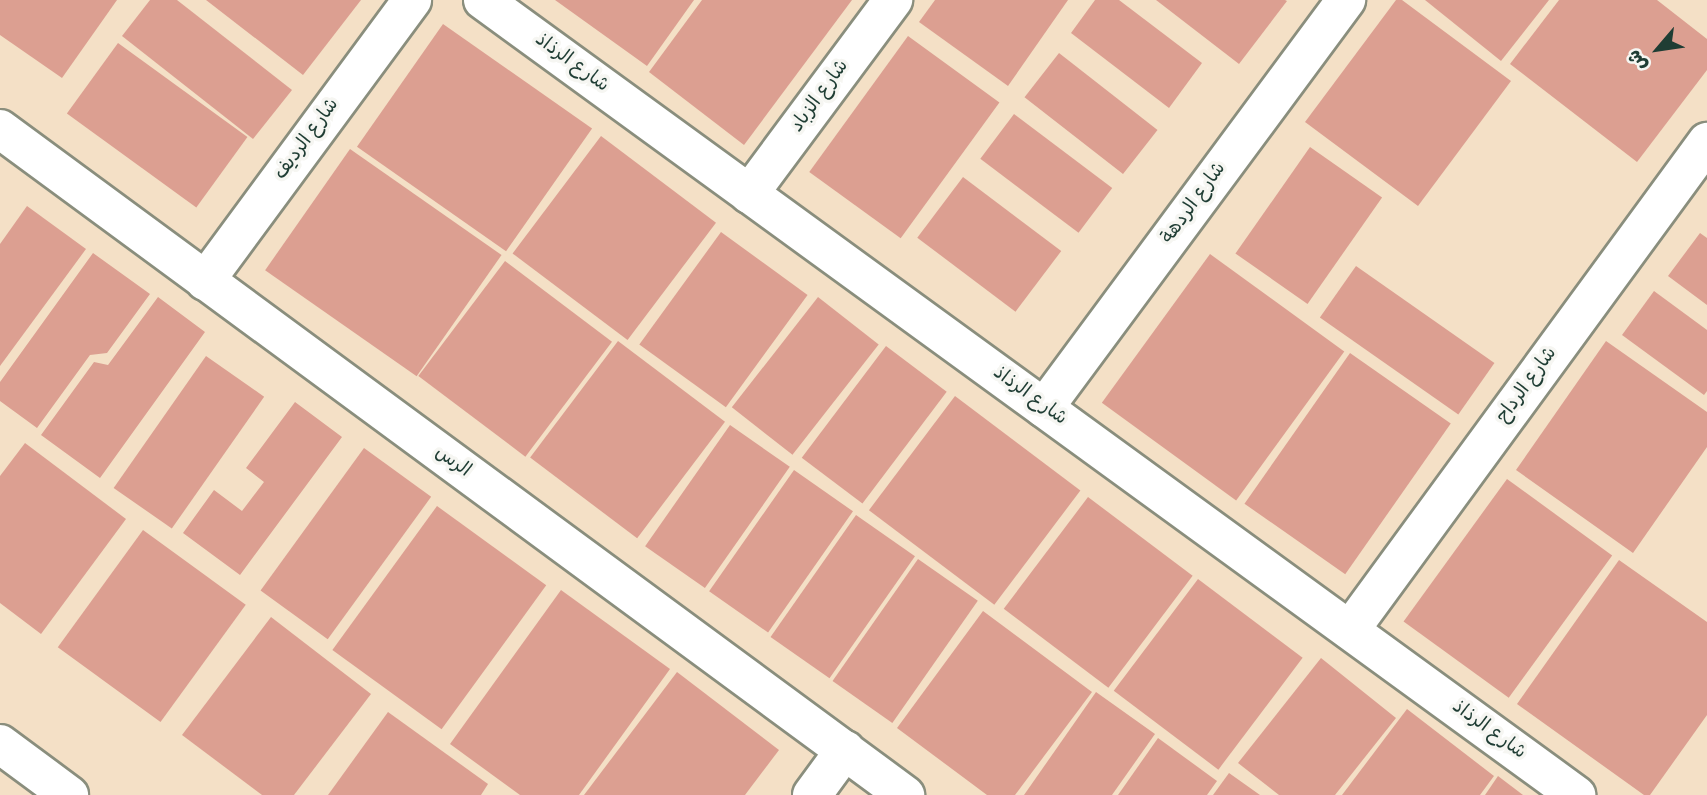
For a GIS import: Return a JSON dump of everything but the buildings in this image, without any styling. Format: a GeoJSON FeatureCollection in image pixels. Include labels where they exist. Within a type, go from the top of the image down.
{"type":"FeatureCollection","features":[{"type":"Feature","properties":{"kind":"street","name":"شارع الرديف"},"geometry":{"type":"LineString","coordinates":[[205,281],[412,0]]}},
{"type":"Feature","properties":{"kind":"street","name":"شارع الرذاذ"},"geometry":{"type":"LineString","coordinates":[[483,0],[1576,795]]}},
{"type":"Feature","properties":{"kind":"street","name":"شارع الزباد"},"geometry":{"type":"LineString","coordinates":[[749,194],[893,0]]}},
{"type":"Feature","properties":{"kind":"street","name":"شارع الردهة"},"geometry":{"type":"LineString","coordinates":[[1044,408],[1346,0]]}},
{"type":"Feature","properties":{"kind":"street","name":"الرس"},"geometry":{"type":"LineString","coordinates":[[0,129],[905,795]]}},
{"type":"Feature","properties":{"kind":"street","name":"شارع الرداح"},"geometry":{"type":"LineString","coordinates":[[1350,630],[1707,142]]}},
{"type":"Feature","properties":{"kind":"street"},"geometry":{"type":"LineString","coordinates":[[0,744],[69,795]]}},
{"type":"Feature","properties":{"kind":"street"},"geometry":{"type":"LineString","coordinates":[[812,795],[845,750]]}}]}
